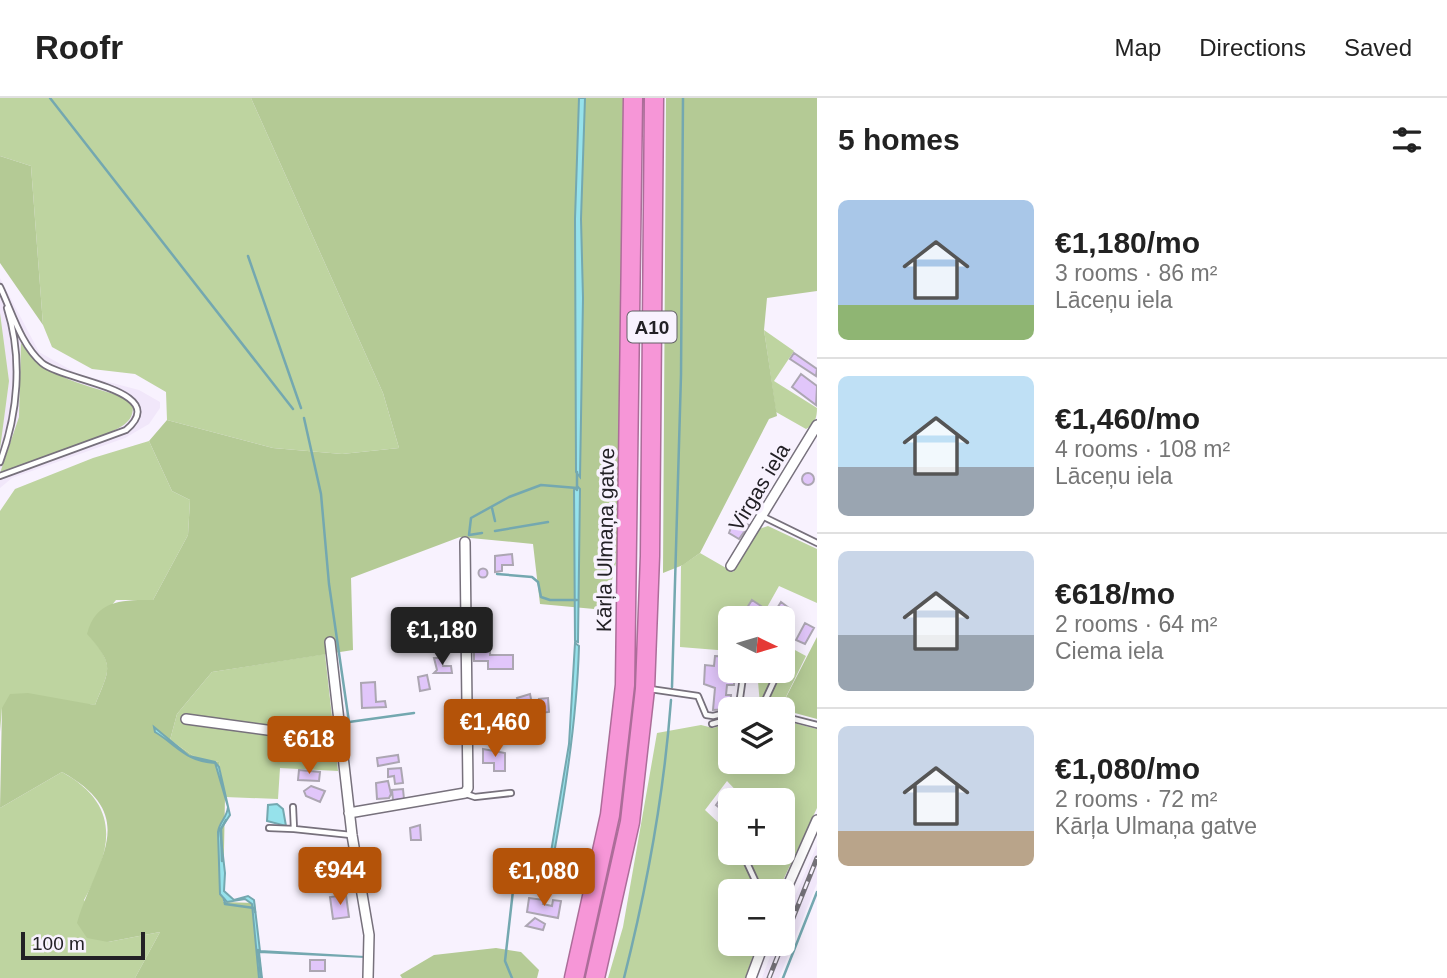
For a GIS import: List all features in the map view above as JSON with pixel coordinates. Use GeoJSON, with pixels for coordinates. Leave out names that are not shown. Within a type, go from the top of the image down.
{"type":"FeatureCollection","features":[{"type":"Feature","properties":{"kind":"highway","name":"Kārļa Ulmaņa gatve"},"geometry":{"type":"LineString","coordinates":[[574,978],[599,873],[620,742],[628,619],[633,98]]}},
{"type":"Feature","properties":{"kind":"highway","name":"Kārļa Ulmaņa gatve"},"geometry":{"type":"LineString","coordinates":[[595,978],[631,822],[645,689],[650,579],[654,98]]}},
{"type":"Feature","properties":{"kind":"street","name":"Virgas iela"},"geometry":{"type":"LineString","coordinates":[[731,566],[817,425]]}},
{"type":"Feature","properties":{"kind":"street"},"geometry":{"type":"LineString","coordinates":[[349,813],[465,793],[468,779],[465,542]]}},
{"type":"Feature","properties":{"kind":"street"},"geometry":{"type":"LineString","coordinates":[[330,642],[349,813],[369,935],[368,978]]}},
{"type":"Feature","properties":{"kind":"street"},"geometry":{"type":"LineString","coordinates":[[186,719],[341,740]]}},
{"type":"Feature","properties":{"kind":"street"},"geometry":{"type":"LineString","coordinates":[[791,879],[817,820]]}},
{"type":"Feature","properties":{"kind":"street"},"geometry":{"type":"LineString","coordinates":[[751,978],[759,956]]}},
{"type":"Feature","properties":{"kind":"lane"},"geometry":{"type":"LineString","coordinates":[[0,288],[12,324],[16,352],[12,426],[0,462]]}},
{"type":"Feature","properties":{"kind":"lane"},"geometry":{"type":"LineString","coordinates":[[0,288],[23,339],[41,363],[60,374],[129,395],[138,405],[139,411],[134,423],[126,430],[0,476]]}},
{"type":"Feature","properties":{"kind":"lane"},"geometry":{"type":"LineString","coordinates":[[762,516],[817,542]]}},
{"type":"Feature","properties":{"kind":"lane"},"geometry":{"type":"LineString","coordinates":[[645,689],[698,696],[706,715],[718,714]]}},
{"type":"Feature","properties":{"kind":"lane"},"geometry":{"type":"LineString","coordinates":[[795,719],[817,725]]}},
{"type":"Feature","properties":{"kind":"lane"},"geometry":{"type":"LineString","coordinates":[[712,724],[718,722]]}},
{"type":"Feature","properties":{"kind":"lane"},"geometry":{"type":"LineString","coordinates":[[465,793],[475,797],[512,793]]}},
{"type":"Feature","properties":{"kind":"lane"},"geometry":{"type":"LineString","coordinates":[[293,807],[294,829]]}},
{"type":"Feature","properties":{"kind":"lane"},"geometry":{"type":"LineString","coordinates":[[269,828],[352,835]]}},
{"type":"Feature","properties":{"kind":"lane"},"geometry":{"type":"LineString","coordinates":[[514,863],[599,873]]}},
{"type":"Feature","properties":{"kind":"shaded area"},"geometry":{"type":"Polygon","coordinates":[[[0,278],[39,352],[78,374],[139,390],[160,402],[160,408],[149,424],[125,438],[12,478],[0,488],[0,278]]]}},
{"type":"Feature","properties":{"kind":"shaded area"},"geometry":{"type":"Polygon","coordinates":[[[817,845],[817,883],[795,938],[795,896],[817,845]]]}},
{"type":"Feature","properties":{"kind":"shaded area"},"geometry":{"type":"Polygon","coordinates":[[[770,956],[788,956],[779,978],[762,978],[770,956]]]}},
{"type":"Feature","properties":{"kind":"green space"},"geometry":{"type":"Polygon","coordinates":[[[0,98],[251,98],[383,393],[399,448],[342,454],[273,448],[167,420],[166,392],[135,374],[92,369],[52,347],[43,325],[31,166],[0,156],[0,98]]]}},
{"type":"Feature","properties":{"kind":"green space"},"geometry":{"type":"Polygon","coordinates":[[[251,98],[625,98],[619,550],[605,610],[540,604],[533,544],[460,537],[351,578],[353,650],[212,672],[177,714],[170,740],[198,759],[219,762],[225,797],[223,902],[255,903],[262,978],[135,978],[160,932],[108,942],[87,938],[77,923],[107,841],[107,823],[101,806],[87,789],[62,772],[0,808],[2,708],[10,694],[28,693],[95,705],[107,668],[102,653],[87,634],[91,622],[104,608],[112,604],[131,600],[153,600],[188,535],[190,500],[172,491],[149,441],[167,420],[273,448],[342,454],[399,448],[383,393],[251,98]]]}},
{"type":"Feature","properties":{"kind":"green space"},"geometry":{"type":"Polygon","coordinates":[[[666,98],[817,98],[817,291],[767,298],[764,330],[777,416],[769,419],[700,553],[683,565],[663,573],[666,98]]]}},
{"type":"Feature","properties":{"kind":"green space"},"geometry":{"type":"Polygon","coordinates":[[[0,156],[31,166],[43,325],[0,263],[0,156]]]}},
{"type":"Feature","properties":{"kind":"green space"},"geometry":{"type":"Polygon","coordinates":[[[0,313],[9,381],[0,449],[0,313]]]}},
{"type":"Feature","properties":{"kind":"green space"},"geometry":{"type":"Polygon","coordinates":[[[764,330],[794,351],[774,381],[817,408],[815,420],[806,429],[776,412],[764,330]]]}},
{"type":"Feature","properties":{"kind":"green space"},"geometry":{"type":"Polygon","coordinates":[[[21,343],[30,355],[54,373],[127,398],[133,403],[130,418],[117,429],[103,435],[0,473],[19,417],[21,343]]]}},
{"type":"Feature","properties":{"kind":"green space"},"geometry":{"type":"Polygon","coordinates":[[[149,441],[172,491],[190,500],[188,535],[153,600],[116,600],[88,634],[103,653],[107,668],[95,705],[65,702],[2,708],[0,732],[0,511],[15,489],[93,458],[149,441]]]}},
{"type":"Feature","properties":{"kind":"green space"},"geometry":{"type":"Polygon","coordinates":[[[768,526],[817,549],[817,603],[779,586],[768,606],[718,606],[718,650],[680,647],[681,566],[700,553],[733,572],[759,529],[768,526]]]}},
{"type":"Feature","properties":{"kind":"green space"},"geometry":{"type":"Polygon","coordinates":[[[817,637],[817,719],[795,713],[795,697],[786,697],[817,637]]]}},
{"type":"Feature","properties":{"kind":"green space"},"geometry":{"type":"Polygon","coordinates":[[[795,650],[806,656],[795,678],[795,650]]]}},
{"type":"Feature","properties":{"kind":"green space"},"geometry":{"type":"Polygon","coordinates":[[[325,654],[338,771],[280,768],[278,799],[225,797],[219,762],[198,759],[170,740],[177,714],[212,672],[325,654]]]}},
{"type":"Feature","properties":{"kind":"green space"},"geometry":{"type":"Polygon","coordinates":[[[758,683],[793,683],[786,697],[759,697],[758,683]]]}},
{"type":"Feature","properties":{"kind":"green space"},"geometry":{"type":"Polygon","coordinates":[[[795,723],[817,729],[817,808],[795,855],[795,788],[734,788],[727,781],[722,788],[718,788],[718,793],[705,810],[718,822],[718,865],[790,865],[784,879],[718,879],[718,956],[753,956],[745,978],[608,978],[623,927],[657,733],[701,725],[718,727],[718,774],[795,774],[795,723]]]}},
{"type":"Feature","properties":{"kind":"green space"},"geometry":{"type":"Polygon","coordinates":[[[62,772],[81,785],[103,813],[105,845],[101,863],[84,900],[108,942],[160,932],[135,978],[0,978],[0,808],[62,772]]]}},
{"type":"Feature","properties":{"kind":"green space"},"geometry":{"type":"Polygon","coordinates":[[[496,948],[521,952],[539,970],[537,978],[402,978],[400,975],[434,955],[496,948]]]}},
{"type":"Feature","properties":{"kind":"water"},"geometry":{"type":"Polygon","coordinates":[[[579,98],[585,98],[581,219],[583,298],[580,477],[576,472],[575,219],[579,98]]]}},
{"type":"Feature","properties":{"kind":"water"},"geometry":{"type":"Polygon","coordinates":[[[578,487],[578,642],[575,641],[574,490],[578,487]]]}},
{"type":"Feature","properties":{"kind":"water"},"geometry":{"type":"Polygon","coordinates":[[[575,643],[579,646],[573,727],[553,859],[550,858],[569,744],[575,643]]]}},
{"type":"Feature","properties":{"kind":"water"},"geometry":{"type":"Polygon","coordinates":[[[154,727],[189,756],[155,732],[154,727]]]}},
{"type":"Feature","properties":{"kind":"water"},"geometry":{"type":"Polygon","coordinates":[[[189,756],[215,762],[219,767],[230,815],[220,830],[225,873],[224,891],[234,900],[248,896],[254,900],[260,951],[365,957],[259,952],[262,978],[259,978],[252,904],[245,899],[227,902],[220,894],[218,832],[228,807],[215,763],[189,756]]]}},
{"type":"Feature","properties":{"kind":"water"},"geometry":{"type":"Polygon","coordinates":[[[277,804],[283,809],[286,826],[267,821],[268,805],[277,804]]]}},
{"type":"Feature","properties":{"kind":"building"},"geometry":{"type":"Polygon","coordinates":[[[794,353],[817,369],[816,376],[790,359],[794,353]]]}},
{"type":"Feature","properties":{"kind":"building"},"geometry":{"type":"Polygon","coordinates":[[[801,374],[817,386],[816,405],[792,387],[801,374]]]}},
{"type":"Feature","properties":{"kind":"building"},"geometry":{"type":"Polygon","coordinates":[[[781,446],[785,447],[785,455],[781,456],[777,455],[776,451],[777,447],[781,446]]]}},
{"type":"Feature","properties":{"kind":"building"},"geometry":{"type":"Polygon","coordinates":[[[808,473],[814,479],[808,485],[802,479],[808,473]]]}},
{"type":"Feature","properties":{"kind":"building"},"geometry":{"type":"Polygon","coordinates":[[[734,519],[742,525],[744,522],[749,525],[739,539],[729,533],[734,519]]]}},
{"type":"Feature","properties":{"kind":"building"},"geometry":{"type":"Polygon","coordinates":[[[512,554],[513,565],[502,565],[502,571],[495,572],[495,556],[512,554]]]}},
{"type":"Feature","properties":{"kind":"building"},"geometry":{"type":"Polygon","coordinates":[[[483,569],[487,573],[483,577],[479,573],[483,569]]]}},
{"type":"Feature","properties":{"kind":"building"},"geometry":{"type":"Polygon","coordinates":[[[752,600],[761,606],[748,606],[752,600]]]}},
{"type":"Feature","properties":{"kind":"building"},"geometry":{"type":"Polygon","coordinates":[[[805,623],[814,628],[805,644],[796,640],[805,623]]]}},
{"type":"Feature","properties":{"kind":"building"},"geometry":{"type":"Polygon","coordinates":[[[474,645],[490,645],[490,655],[513,655],[513,669],[488,669],[488,661],[474,661],[474,645]]]}},
{"type":"Feature","properties":{"kind":"building"},"geometry":{"type":"Polygon","coordinates":[[[715,656],[718,656],[718,683],[734,683],[727,685],[726,695],[731,697],[718,697],[718,710],[713,710],[715,688],[704,684],[705,665],[714,666],[715,656]]]}},
{"type":"Feature","properties":{"kind":"building"},"geometry":{"type":"Polygon","coordinates":[[[434,658],[442,658],[443,666],[451,666],[452,673],[434,673],[437,670],[434,658]]]}},
{"type":"Feature","properties":{"kind":"building"},"geometry":{"type":"Polygon","coordinates":[[[427,675],[430,689],[420,691],[418,677],[427,675]]]}},
{"type":"Feature","properties":{"kind":"building"},"geometry":{"type":"Polygon","coordinates":[[[375,682],[376,702],[385,701],[386,707],[362,708],[361,683],[375,682]]]}},
{"type":"Feature","properties":{"kind":"building"},"geometry":{"type":"Polygon","coordinates":[[[530,694],[533,709],[521,713],[517,698],[530,694]]]}},
{"type":"Feature","properties":{"kind":"building"},"geometry":{"type":"Polygon","coordinates":[[[548,698],[549,712],[541,713],[539,699],[548,698]]]}},
{"type":"Feature","properties":{"kind":"building"},"geometry":{"type":"Polygon","coordinates":[[[483,749],[505,753],[505,771],[494,771],[494,763],[483,763],[483,749]]]}},
{"type":"Feature","properties":{"kind":"building"},"geometry":{"type":"Polygon","coordinates":[[[398,755],[399,762],[378,766],[377,758],[398,755]]]}},
{"type":"Feature","properties":{"kind":"building"},"geometry":{"type":"Polygon","coordinates":[[[401,768],[403,783],[395,784],[394,776],[388,777],[388,769],[401,768]]]}},
{"type":"Feature","properties":{"kind":"building"},"geometry":{"type":"Polygon","coordinates":[[[299,770],[320,772],[319,781],[298,780],[299,770]]]}},
{"type":"Feature","properties":{"kind":"building"},"geometry":{"type":"Polygon","coordinates":[[[388,781],[391,794],[389,798],[377,799],[376,783],[388,781]]]}},
{"type":"Feature","properties":{"kind":"building"},"geometry":{"type":"Polygon","coordinates":[[[311,786],[325,791],[320,802],[306,796],[304,791],[311,786]]]}},
{"type":"Feature","properties":{"kind":"building"},"geometry":{"type":"Polygon","coordinates":[[[403,789],[404,799],[393,800],[392,790],[403,789]]]}},
{"type":"Feature","properties":{"kind":"building"},"geometry":{"type":"Polygon","coordinates":[[[420,825],[421,840],[411,840],[410,828],[420,825]]]}},
{"type":"Feature","properties":{"kind":"building"},"geometry":{"type":"Polygon","coordinates":[[[524,850],[532,851],[531,860],[523,859],[524,850]]]}},
{"type":"Feature","properties":{"kind":"building"},"geometry":{"type":"Polygon","coordinates":[[[346,895],[349,917],[333,919],[330,897],[346,895]]]}},
{"type":"Feature","properties":{"kind":"building"},"geometry":{"type":"Polygon","coordinates":[[[529,898],[544,900],[543,904],[552,906],[553,900],[561,901],[558,918],[527,912],[529,898]]]}},
{"type":"Feature","properties":{"kind":"building"},"geometry":{"type":"Polygon","coordinates":[[[535,918],[545,924],[543,930],[526,926],[535,918]]]}},
{"type":"Feature","properties":{"kind":"building"},"geometry":{"type":"Polygon","coordinates":[[[310,960],[325,960],[325,971],[310,971],[310,960]]]}},
{"type":"Feature","properties":{"kind":"waterway"},"geometry":{"type":"LineString","coordinates":[[50,98],[293,409]]}},
{"type":"Feature","properties":{"kind":"waterway"},"geometry":{"type":"LineString","coordinates":[[672,687],[681,375],[683,98]]}},
{"type":"Feature","properties":{"kind":"waterway"},"geometry":{"type":"LineString","coordinates":[[248,256],[301,408]]}},
{"type":"Feature","properties":{"kind":"waterway"},"geometry":{"type":"LineString","coordinates":[[304,418],[321,494],[329,584],[349,722],[414,713]]}},
{"type":"Feature","properties":{"kind":"waterway"},"geometry":{"type":"LineString","coordinates":[[577,472],[577,490]]}},
{"type":"Feature","properties":{"kind":"waterway"},"geometry":{"type":"LineString","coordinates":[[482,533],[469,535],[471,518],[509,497],[541,485],[577,488]]}},
{"type":"Feature","properties":{"kind":"waterway"},"geometry":{"type":"LineString","coordinates":[[492,508],[495,521]]}},
{"type":"Feature","properties":{"kind":"waterway"},"geometry":{"type":"LineString","coordinates":[[495,531],[548,522]]}},
{"type":"Feature","properties":{"kind":"waterway"},"geometry":{"type":"LineString","coordinates":[[497,574],[532,577],[538,582],[541,597],[550,600],[577,600]]}},
{"type":"Feature","properties":{"kind":"waterway"},"geometry":{"type":"LineString","coordinates":[[624,978],[654,840],[671,700]]}},
{"type":"Feature","properties":{"kind":"waterway"},"geometry":{"type":"LineString","coordinates":[[222,861],[221,829],[226,820]]}},
{"type":"Feature","properties":{"kind":"waterway"},"geometry":{"type":"LineString","coordinates":[[512,978],[505,961],[515,873]]}},
{"type":"Feature","properties":{"kind":"waterway"},"geometry":{"type":"LineString","coordinates":[[783,978],[817,892]]}},
{"type":"Feature","properties":{"kind":"waterway"},"geometry":{"type":"LineString","coordinates":[[224,899],[225,904],[254,908],[255,912]]}},
{"type":"Feature","properties":{"kind":"waterway"},"geometry":{"type":"LineString","coordinates":[[258,950],[261,978]]}},
{"type":"Feature","properties":{"kind":"railway"},"geometry":{"type":"LineString","coordinates":[[769,978],[817,858]]}}]}
